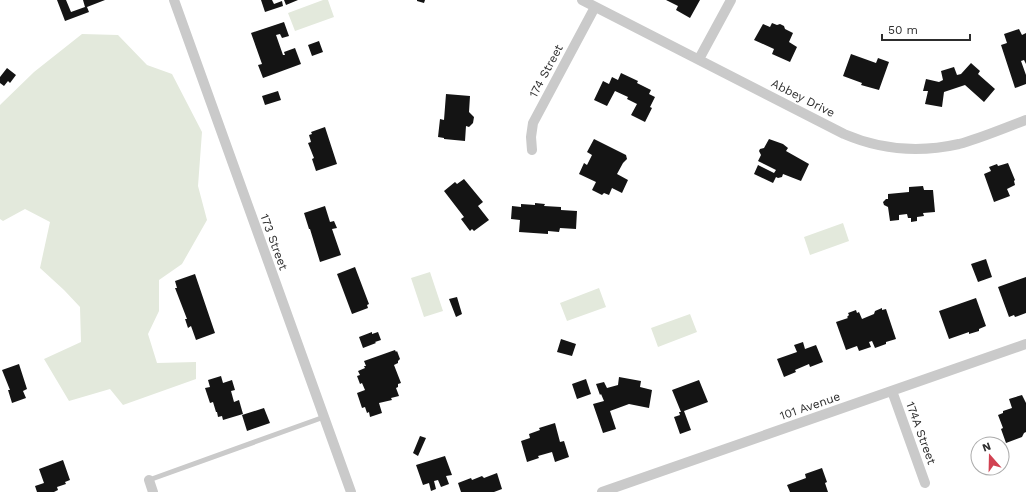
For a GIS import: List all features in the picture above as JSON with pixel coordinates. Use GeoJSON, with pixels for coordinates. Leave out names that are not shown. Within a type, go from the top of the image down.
{"type":"FeatureCollection","features":[{"type":"Feature","properties":{"kind":"street","name":"173 Street"},"geometry":{"type":"LineString","coordinates":[[174,0],[351,492]]}},
{"type":"Feature","properties":{"kind":"street","name":"Abbey Drive"},"geometry":{"type":"LineString","coordinates":[[582,0],[862,142],[881,147],[924,149],[942,147],[960,143],[1026,120]]}},
{"type":"Feature","properties":{"kind":"street"},"geometry":{"type":"LineString","coordinates":[[699,60],[731,0]]}},
{"type":"Feature","properties":{"kind":"street","name":"174 Street"},"geometry":{"type":"LineString","coordinates":[[532,150],[531,137],[533,123],[595,7]]}},
{"type":"Feature","properties":{"kind":"street","name":"101 Avenue"},"geometry":{"type":"LineString","coordinates":[[602,492],[1026,344]]}},
{"type":"Feature","properties":{"kind":"street","name":"174A Street"},"geometry":{"type":"LineString","coordinates":[[892,391],[925,483]]}},
{"type":"Feature","properties":{"kind":"street"},"geometry":{"type":"LineString","coordinates":[[149,480],[153,492]]}},
{"type":"Feature","properties":{"kind":"lane"},"geometry":{"type":"LineString","coordinates":[[149,480],[324,417]]}},
{"type":"Feature","properties":{"kind":"shaded area"},"geometry":{"type":"Polygon","coordinates":[[[323,0],[328,0],[334,17],[295,31],[288,13],[323,0]]]}},
{"type":"Feature","properties":{"kind":"shaded area"},"geometry":{"type":"Polygon","coordinates":[[[82,34],[118,35],[147,65],[172,74],[202,132],[198,186],[207,220],[182,264],[159,280],[159,311],[148,334],[157,363],[196,362],[196,379],[123,405],[110,389],[69,401],[44,359],[81,342],[80,307],[40,268],[50,222],[25,209],[3,221],[0,219],[0,105],[34,72],[82,34]]]}},
{"type":"Feature","properties":{"kind":"shaded area"},"geometry":{"type":"Polygon","coordinates":[[[843,223],[849,241],[810,255],[804,237],[843,223]]]}},
{"type":"Feature","properties":{"kind":"shaded area"},"geometry":{"type":"Polygon","coordinates":[[[430,272],[443,311],[424,317],[411,278],[430,272]]]}},
{"type":"Feature","properties":{"kind":"shaded area"},"geometry":{"type":"Polygon","coordinates":[[[599,288],[606,307],[567,321],[560,303],[599,288]]]}},
{"type":"Feature","properties":{"kind":"shaded area"},"geometry":{"type":"Polygon","coordinates":[[[690,314],[697,332],[658,347],[651,328],[690,314]]]}},
{"type":"Feature","properties":{"kind":"building"},"geometry":{"type":"Polygon","coordinates":[[[57,0],[66,0],[71,12],[85,7],[83,0],[105,0],[87,7],[89,12],[65,21],[57,0]]]}},
{"type":"Feature","properties":{"kind":"building"},"geometry":{"type":"Polygon","coordinates":[[[261,0],[272,0],[274,4],[282,1],[283,6],[265,12],[261,0]]]}},
{"type":"Feature","properties":{"kind":"building"},"geometry":{"type":"Polygon","coordinates":[[[284,0],[298,0],[286,5],[284,0]]]}},
{"type":"Feature","properties":{"kind":"building"},"geometry":{"type":"Polygon","coordinates":[[[417,0],[425,0],[424,3],[417,0]]]}},
{"type":"Feature","properties":{"kind":"building"},"geometry":{"type":"Polygon","coordinates":[[[666,0],[700,0],[690,18],[676,10],[678,6],[666,0]]]}},
{"type":"Feature","properties":{"kind":"building"},"geometry":{"type":"Polygon","coordinates":[[[284,22],[289,36],[282,38],[280,34],[276,35],[283,55],[285,55],[284,52],[295,48],[301,64],[263,78],[258,65],[262,64],[251,33],[284,22]]]}},
{"type":"Feature","properties":{"kind":"building"},"geometry":{"type":"Polygon","coordinates":[[[772,23],[777,25],[780,24],[784,26],[785,29],[793,33],[789,42],[797,47],[790,62],[772,54],[774,49],[754,40],[763,24],[770,27],[772,23]]]}},
{"type":"Feature","properties":{"kind":"building"},"geometry":{"type":"Polygon","coordinates":[[[1019,29],[1022,35],[1026,33],[1026,64],[1024,60],[1021,61],[1026,75],[1026,84],[1015,88],[1001,45],[1007,43],[1004,34],[1019,29]]]}},
{"type":"Feature","properties":{"kind":"building"},"geometry":{"type":"Polygon","coordinates":[[[319,41],[323,52],[312,56],[308,45],[319,41]]]}},
{"type":"Feature","properties":{"kind":"building"},"geometry":{"type":"Polygon","coordinates":[[[851,54],[876,63],[878,58],[889,62],[879,90],[861,85],[862,83],[843,76],[851,54]]]}},
{"type":"Feature","properties":{"kind":"building"},"geometry":{"type":"Polygon","coordinates":[[[971,63],[980,71],[978,74],[995,89],[984,102],[965,85],[944,92],[942,107],[925,104],[928,91],[923,91],[926,79],[939,82],[943,80],[941,71],[954,67],[957,75],[961,74],[971,63]]]}},
{"type":"Feature","properties":{"kind":"building"},"geometry":{"type":"Polygon","coordinates":[[[7,68],[16,75],[10,83],[8,81],[4,86],[0,83],[0,77],[7,68]]]}},
{"type":"Feature","properties":{"kind":"building"},"geometry":{"type":"Polygon","coordinates":[[[621,73],[638,81],[637,83],[651,90],[649,94],[655,97],[650,107],[652,108],[645,122],[631,115],[637,104],[627,99],[628,97],[615,91],[607,106],[594,100],[603,81],[609,84],[612,77],[618,80],[621,73]]]}},
{"type":"Feature","properties":{"kind":"building"},"geometry":{"type":"Polygon","coordinates":[[[278,91],[281,100],[265,105],[262,96],[278,91]]]}},
{"type":"Feature","properties":{"kind":"building"},"geometry":{"type":"Polygon","coordinates":[[[446,94],[470,96],[469,112],[474,117],[473,123],[469,127],[466,126],[465,141],[438,137],[440,119],[444,120],[446,94]]]}},
{"type":"Feature","properties":{"kind":"building"},"geometry":{"type":"Polygon","coordinates":[[[325,127],[337,164],[316,171],[312,159],[314,158],[308,143],[311,142],[309,135],[312,134],[311,132],[325,127]]]}},
{"type":"Feature","properties":{"kind":"building"},"geometry":{"type":"Polygon","coordinates":[[[594,139],[626,155],[627,159],[617,174],[628,180],[622,193],[612,188],[609,195],[604,193],[602,195],[592,190],[596,182],[579,174],[584,163],[587,165],[592,155],[587,152],[594,139]]]}},
{"type":"Feature","properties":{"kind":"building"},"geometry":{"type":"Polygon","coordinates":[[[769,139],[783,144],[788,148],[786,151],[809,164],[801,181],[783,174],[782,177],[776,177],[773,183],[754,174],[758,165],[774,173],[776,170],[758,161],[761,155],[759,151],[760,149],[764,148],[769,139]]]}},
{"type":"Feature","properties":{"kind":"building"},"geometry":{"type":"Polygon","coordinates":[[[1008,163],[1015,180],[1015,185],[1007,189],[1010,196],[994,202],[984,174],[991,171],[989,167],[997,164],[998,166],[1008,163]]]}},
{"type":"Feature","properties":{"kind":"building"},"geometry":{"type":"Polygon","coordinates":[[[464,179],[483,202],[478,206],[489,220],[474,231],[472,229],[470,231],[461,219],[464,217],[444,191],[455,182],[457,184],[464,179]]]}},
{"type":"Feature","properties":{"kind":"building"},"geometry":{"type":"Polygon","coordinates":[[[923,186],[924,190],[933,190],[935,212],[923,213],[924,216],[917,217],[917,221],[911,222],[911,218],[908,218],[907,214],[899,215],[899,220],[890,221],[888,207],[884,205],[883,202],[888,199],[888,194],[909,192],[909,187],[923,186]]]}},
{"type":"Feature","properties":{"kind":"building"},"geometry":{"type":"Polygon","coordinates":[[[535,203],[545,204],[544,206],[561,207],[561,210],[577,211],[576,229],[560,228],[559,232],[548,231],[548,234],[519,232],[520,220],[511,219],[512,206],[521,207],[521,204],[535,205],[535,203]]]}},
{"type":"Feature","properties":{"kind":"building"},"geometry":{"type":"Polygon","coordinates":[[[325,206],[330,222],[334,221],[337,228],[332,229],[341,255],[320,262],[304,213],[325,206]]]}},
{"type":"Feature","properties":{"kind":"building"},"geometry":{"type":"Polygon","coordinates":[[[986,259],[992,277],[978,282],[971,264],[986,259]]]}},
{"type":"Feature","properties":{"kind":"building"},"geometry":{"type":"Polygon","coordinates":[[[355,267],[369,304],[367,305],[368,308],[352,314],[337,274],[355,267]]]}},
{"type":"Feature","properties":{"kind":"building"},"geometry":{"type":"Polygon","coordinates":[[[195,274],[215,333],[196,340],[191,326],[188,328],[185,319],[187,319],[175,288],[177,288],[175,281],[195,274]]]}},
{"type":"Feature","properties":{"kind":"building"},"geometry":{"type":"Polygon","coordinates":[[[1026,277],[1026,313],[1015,317],[1014,315],[1009,317],[998,287],[1026,277]]]}},
{"type":"Feature","properties":{"kind":"building"},"geometry":{"type":"Polygon","coordinates":[[[457,297],[462,314],[456,317],[449,299],[457,297]]]}},
{"type":"Feature","properties":{"kind":"building"},"geometry":{"type":"Polygon","coordinates":[[[976,298],[986,326],[979,329],[979,331],[969,334],[969,332],[949,339],[939,311],[976,298]]]}},
{"type":"Feature","properties":{"kind":"building"},"geometry":{"type":"Polygon","coordinates":[[[882,308],[882,310],[886,309],[896,339],[875,348],[872,341],[869,342],[871,347],[859,351],[857,346],[846,350],[836,322],[848,318],[848,313],[856,310],[857,313],[859,312],[862,319],[874,314],[875,311],[882,308]]]}},
{"type":"Feature","properties":{"kind":"building"},"geometry":{"type":"Polygon","coordinates":[[[372,332],[372,334],[378,332],[381,340],[363,348],[359,337],[372,332]]]}},
{"type":"Feature","properties":{"kind":"building"},"geometry":{"type":"Polygon","coordinates":[[[561,339],[576,344],[572,356],[557,352],[561,339]]]}},
{"type":"Feature","properties":{"kind":"building"},"geometry":{"type":"Polygon","coordinates":[[[803,342],[805,349],[816,345],[823,362],[810,367],[809,364],[784,377],[777,359],[797,352],[794,345],[803,342]]]}},
{"type":"Feature","properties":{"kind":"building"},"geometry":{"type":"Polygon","coordinates":[[[395,350],[396,352],[397,351],[400,359],[398,363],[394,365],[401,383],[398,384],[398,387],[396,388],[399,396],[391,398],[392,400],[379,403],[382,413],[370,417],[369,412],[367,413],[365,407],[362,408],[357,393],[365,390],[362,383],[360,384],[357,376],[360,375],[358,371],[365,368],[364,366],[366,366],[364,361],[395,350]]]}},
{"type":"Feature","properties":{"kind":"building"},"geometry":{"type":"Polygon","coordinates":[[[19,364],[27,389],[23,391],[26,398],[12,403],[8,390],[10,390],[2,370],[19,364]]]}},
{"type":"Feature","properties":{"kind":"building"},"geometry":{"type":"Polygon","coordinates":[[[221,376],[223,383],[232,380],[235,390],[231,391],[234,402],[239,400],[243,414],[223,420],[222,416],[218,417],[213,402],[210,403],[205,388],[210,387],[208,380],[221,376]]]}},
{"type":"Feature","properties":{"kind":"building"},"geometry":{"type":"Polygon","coordinates":[[[619,377],[641,381],[640,387],[652,390],[649,408],[629,404],[610,411],[616,429],[603,433],[593,404],[604,401],[596,384],[604,382],[607,388],[618,385],[619,377]]]}},
{"type":"Feature","properties":{"kind":"building"},"geometry":{"type":"Polygon","coordinates":[[[586,379],[591,394],[577,399],[572,384],[586,379]]]}},
{"type":"Feature","properties":{"kind":"building"},"geometry":{"type":"Polygon","coordinates":[[[699,380],[708,402],[684,411],[691,430],[680,434],[674,417],[680,415],[679,412],[681,412],[672,390],[699,380]]]}},
{"type":"Feature","properties":{"kind":"building"},"geometry":{"type":"Polygon","coordinates":[[[1022,395],[1026,403],[1026,432],[1022,437],[1010,442],[1010,436],[1004,436],[1001,429],[1003,428],[998,415],[1003,413],[1003,411],[1012,408],[1009,399],[1022,395]]]}},
{"type":"Feature","properties":{"kind":"building"},"geometry":{"type":"Polygon","coordinates":[[[264,408],[270,423],[247,431],[242,415],[264,408]]]}},
{"type":"Feature","properties":{"kind":"building"},"geometry":{"type":"Polygon","coordinates":[[[555,423],[560,442],[564,441],[569,457],[555,462],[552,452],[538,456],[539,458],[527,462],[521,441],[530,438],[529,434],[540,430],[539,428],[555,423]]]}},
{"type":"Feature","properties":{"kind":"building"},"geometry":{"type":"Polygon","coordinates":[[[420,436],[426,438],[418,456],[413,453],[420,436]]]}},
{"type":"Feature","properties":{"kind":"building"},"geometry":{"type":"Polygon","coordinates":[[[445,456],[452,475],[446,476],[449,484],[441,487],[438,480],[434,481],[436,489],[431,491],[429,483],[423,485],[416,465],[445,456]]]}},
{"type":"Feature","properties":{"kind":"building"},"geometry":{"type":"Polygon","coordinates":[[[63,460],[70,480],[65,482],[66,484],[57,487],[58,490],[54,492],[37,492],[35,486],[44,483],[39,469],[63,460]]]}},
{"type":"Feature","properties":{"kind":"building"},"geometry":{"type":"Polygon","coordinates":[[[822,468],[827,482],[825,483],[828,492],[790,492],[787,485],[806,478],[805,474],[822,468]]]}},
{"type":"Feature","properties":{"kind":"building"},"geometry":{"type":"Polygon","coordinates":[[[497,473],[502,489],[494,492],[461,492],[458,483],[471,478],[472,480],[482,476],[484,478],[497,473]]]}}]}
